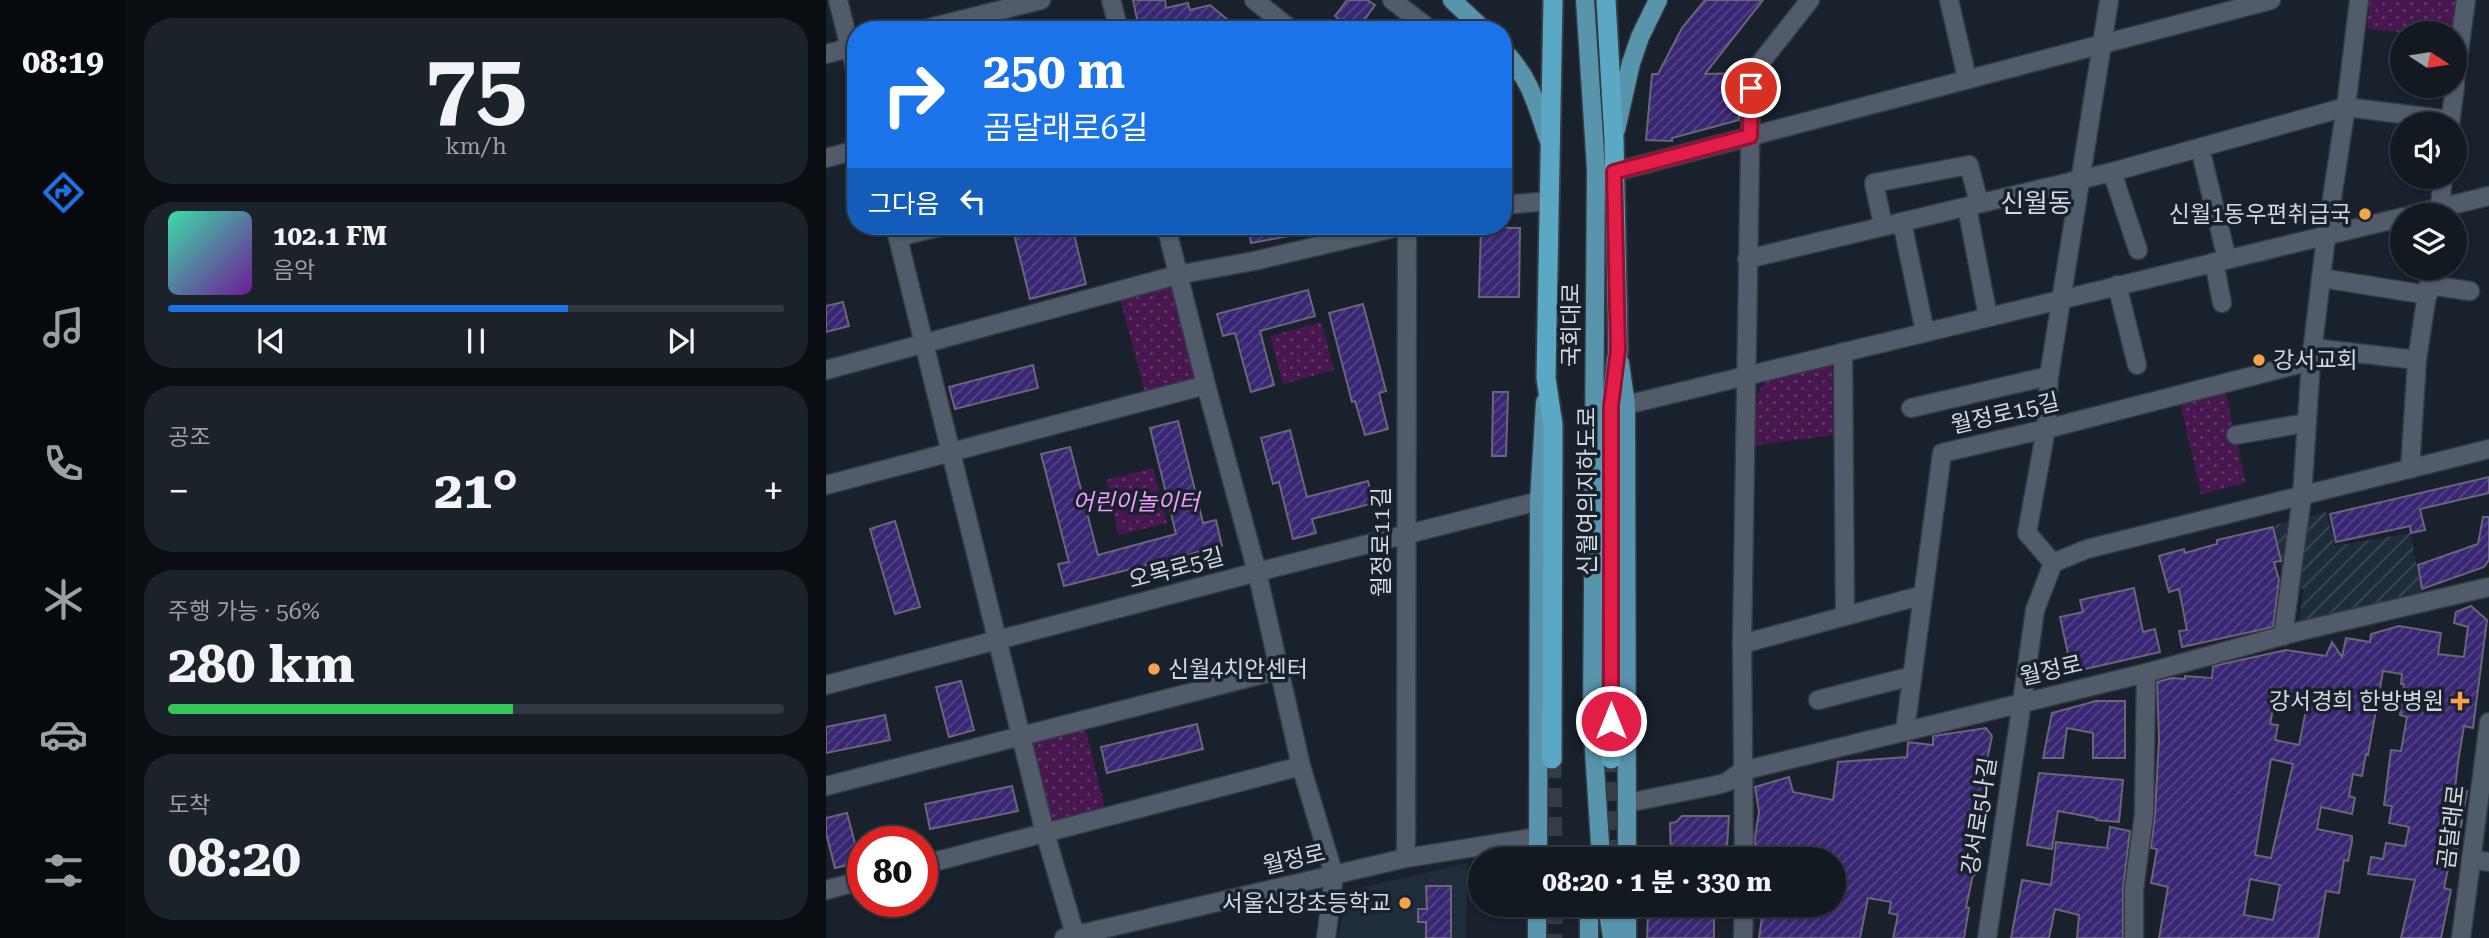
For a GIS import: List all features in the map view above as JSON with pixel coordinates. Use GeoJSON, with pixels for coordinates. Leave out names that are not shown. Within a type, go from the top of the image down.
{"type":"FeatureCollection","features":[{"type":"Feature","properties":{"kind":"highway","name":"신월여의지하도로"},"geometry":{"type":"LineString","coordinates":[[1552,760],[1553,425],[1546,378],[1553,0]]}},
{"type":"Feature","properties":{"kind":"highway","name":"신월여의지하도로"},"geometry":{"type":"LineString","coordinates":[[1606,0],[1614,140],[1618,350],[1611,406],[1611,759]]}},
{"type":"Feature","properties":{"kind":"main road"},"geometry":{"type":"LineString","coordinates":[[1452,0],[1474,21]]}},
{"type":"Feature","properties":{"kind":"main road","name":"국회대로"},"geometry":{"type":"LineString","coordinates":[[1574,0],[1586,168],[1583,702],[1589,847]]}},
{"type":"Feature","properties":{"kind":"main road","name":"국회대로"},"geometry":{"type":"LineString","coordinates":[[1585,0],[1596,169],[1592,720],[1600,847]]}},
{"type":"Feature","properties":{"kind":"main road"},"geometry":{"type":"LineString","coordinates":[[1614,140],[1631,64],[1640,37],[1658,0]]}},
{"type":"Feature","properties":{"kind":"main road"},"geometry":{"type":"LineString","coordinates":[[1512,62],[1526,77],[1534,94],[1550,144]]}},
{"type":"Feature","properties":{"kind":"main road"},"geometry":{"type":"LineString","coordinates":[[1618,350],[1626,405],[1627,847]]}},
{"type":"Feature","properties":{"kind":"main road"},"geometry":{"type":"LineString","coordinates":[[1538,847],[1539,500],[1546,378]]}},
{"type":"Feature","properties":{"kind":"main road"},"geometry":{"type":"LineString","coordinates":[[1537,917],[1537,938]]}},
{"type":"Feature","properties":{"kind":"main road"},"geometry":{"type":"LineString","coordinates":[[1589,917],[1589,938]]}},
{"type":"Feature","properties":{"kind":"main road"},"geometry":{"type":"LineString","coordinates":[[1609,917],[1612,938]]}},
{"type":"Feature","properties":{"kind":"main road"},"geometry":{"type":"LineString","coordinates":[[1627,917],[1627,938]]}},
{"type":"Feature","properties":{"kind":"street"},"geometry":{"type":"LineString","coordinates":[[838,0],[847,28]]}},
{"type":"Feature","properties":{"kind":"street"},"geometry":{"type":"LineString","coordinates":[[978,21],[1041,0]]}},
{"type":"Feature","properties":{"kind":"street"},"geometry":{"type":"LineString","coordinates":[[1111,0],[1117,21]]}},
{"type":"Feature","properties":{"kind":"street"},"geometry":{"type":"LineString","coordinates":[[1254,0],[1281,21]]}},
{"type":"Feature","properties":{"kind":"street"},"geometry":{"type":"LineString","coordinates":[[1392,0],[1419,21]]}},
{"type":"Feature","properties":{"kind":"street"},"geometry":{"type":"LineString","coordinates":[[1744,847],[1742,644],[1752,82],[1757,67],[1810,0]]}},
{"type":"Feature","properties":{"kind":"street"},"geometry":{"type":"LineString","coordinates":[[1949,0],[1967,78]]}},
{"type":"Feature","properties":{"kind":"street"},"geometry":{"type":"LineString","coordinates":[[2109,0],[2049,376],[2046,429],[2027,533],[2053,563],[2087,549],[2489,449]]}},
{"type":"Feature","properties":{"kind":"street"},"geometry":{"type":"LineString","coordinates":[[1614,172],[2102,44],[2239,4],[2271,0]]}},
{"type":"Feature","properties":{"kind":"street"},"geometry":{"type":"LineString","coordinates":[[2283,636],[2302,496],[2312,354],[2321,278],[2359,0]]}},
{"type":"Feature","properties":{"kind":"street"},"geometry":{"type":"LineString","coordinates":[[2463,21],[2466,0]]}},
{"type":"Feature","properties":{"kind":"street"},"geometry":{"type":"LineString","coordinates":[[826,54],[847,49]]}},
{"type":"Feature","properties":{"kind":"street"},"geometry":{"type":"LineString","coordinates":[[1747,259],[2112,172],[2346,107],[2390,113]]}},
{"type":"Feature","properties":{"kind":"street"},"geometry":{"type":"LineString","coordinates":[[2200,148],[2220,260],[2222,303]]}},
{"type":"Feature","properties":{"kind":"street"},"geometry":{"type":"LineString","coordinates":[[826,158],[847,152]]}},
{"type":"Feature","properties":{"kind":"street"},"geometry":{"type":"LineString","coordinates":[[1883,225],[1874,183],[1969,165],[1988,317]]}},
{"type":"Feature","properties":{"kind":"street"},"geometry":{"type":"LineString","coordinates":[[2112,172],[2138,250]]}},
{"type":"Feature","properties":{"kind":"street"},"geometry":{"type":"LineString","coordinates":[[2467,203],[2489,196]]}},
{"type":"Feature","properties":{"kind":"street"},"geometry":{"type":"LineString","coordinates":[[1512,204],[1549,201]]}},
{"type":"Feature","properties":{"kind":"street"},"geometry":{"type":"LineString","coordinates":[[1626,405],[2390,220]]}},
{"type":"Feature","properties":{"kind":"street"},"geometry":{"type":"LineString","coordinates":[[1902,222],[1925,332]]}},
{"type":"Feature","properties":{"kind":"street"},"geometry":{"type":"LineString","coordinates":[[897,235],[1072,937]]}},
{"type":"Feature","properties":{"kind":"street"},"geometry":{"type":"LineString","coordinates":[[1168,235],[1257,572],[1301,766],[1334,875],[1326,938]]}},
{"type":"Feature","properties":{"kind":"street"},"geometry":{"type":"LineString","coordinates":[[826,370],[1177,275],[1254,261],[1366,235]]}},
{"type":"Feature","properties":{"kind":"street","name":"월정로11길"},"geometry":{"type":"LineString","coordinates":[[1405,235],[1406,858]]}},
{"type":"Feature","properties":{"kind":"street"},"geometry":{"type":"LineString","coordinates":[[2321,278],[2429,283],[2470,291]]}},
{"type":"Feature","properties":{"kind":"street"},"geometry":{"type":"LineString","coordinates":[[2410,469],[2417,360],[2429,283]]}},
{"type":"Feature","properties":{"kind":"street"},"geometry":{"type":"LineString","coordinates":[[2117,285],[2137,365]]}},
{"type":"Feature","properties":{"kind":"street"},"geometry":{"type":"LineString","coordinates":[[1843,352],[1844,616]]}},
{"type":"Feature","properties":{"kind":"street"},"geometry":{"type":"LineString","coordinates":[[2312,354],[2417,360]]}},
{"type":"Feature","properties":{"kind":"street","name":"월정로15길"},"geometry":{"type":"LineString","coordinates":[[1905,731],[1942,453],[2046,429],[2312,354]]}},
{"type":"Feature","properties":{"kind":"street"},"geometry":{"type":"LineString","coordinates":[[1911,408],[2049,376]]}},
{"type":"Feature","properties":{"kind":"street"},"geometry":{"type":"LineString","coordinates":[[826,485],[1206,384]]}},
{"type":"Feature","properties":{"kind":"street"},"geometry":{"type":"LineString","coordinates":[[2236,435],[2306,423]]}},
{"type":"Feature","properties":{"kind":"street","name":"오목로5길"},"geometry":{"type":"LineString","coordinates":[[826,685],[1539,500]]}},
{"type":"Feature","properties":{"kind":"street","name":"강서로5나길"},"geometry":{"type":"LineString","coordinates":[[1987,938],[2035,610],[2053,563]]}},
{"type":"Feature","properties":{"kind":"street","name":"월정로"},"geometry":{"type":"LineString","coordinates":[[1627,803],[1717,785],[1727,782],[1742,771],[2489,587]]}},
{"type":"Feature","properties":{"kind":"street"},"geometry":{"type":"LineString","coordinates":[[1742,644],[1923,595]]}},
{"type":"Feature","properties":{"kind":"street"},"geometry":{"type":"LineString","coordinates":[[826,786],[1279,670]]}},
{"type":"Feature","properties":{"kind":"street"},"geometry":{"type":"LineString","coordinates":[[2134,938],[2134,889],[2144,814],[2146,673]]}},
{"type":"Feature","properties":{"kind":"street"},"geometry":{"type":"LineString","coordinates":[[1818,700],[1912,676]]}},
{"type":"Feature","properties":{"kind":"street","name":"곰달래로"},"geometry":{"type":"LineString","coordinates":[[2461,938],[2480,860],[2489,722]]}},
{"type":"Feature","properties":{"kind":"street"},"geometry":{"type":"LineString","coordinates":[[938,861],[1301,766]]}},
{"type":"Feature","properties":{"kind":"street","name":"월정로"},"geometry":{"type":"LineString","coordinates":[[1072,937],[1406,858],[1538,837]]}},
{"type":"Feature","properties":{"kind":"street"},"geometry":{"type":"LineString","coordinates":[[826,890],[847,884]]}},
{"type":"Feature","properties":{"kind":"street"},"geometry":{"type":"LineString","coordinates":[[1743,938],[1744,917]]}},
{"type":"Feature","properties":{"kind":"shaded area"},"geometry":{"type":"Polygon","coordinates":[[[2326,512],[2335,546],[2411,533],[2421,592],[2299,621],[2304,589],[2283,585],[2275,525],[2326,512]]]}},
{"type":"Feature","properties":{"kind":"shaded area","name":"서울신강초등학교"},"geometry":{"type":"Polygon","coordinates":[[[1467,863],[1466,938],[1338,938],[1346,891],[1467,863]]]}},
{"type":"Feature","properties":{"kind":"green space"},"geometry":{"type":"Polygon","coordinates":[[[2370,0],[2462,0],[2458,21],[2390,21],[2390,31],[2367,29],[2370,0]]]}},
{"type":"Feature","properties":{"kind":"green space"},"geometry":{"type":"Polygon","coordinates":[[[1177,275],[1206,385],[1147,400],[1118,290],[1177,275]]]}},
{"type":"Feature","properties":{"kind":"green space"},"geometry":{"type":"Polygon","coordinates":[[[1321,322],[1334,370],[1283,384],[1270,336],[1321,322]]]}},
{"type":"Feature","properties":{"kind":"green space"},"geometry":{"type":"Polygon","coordinates":[[[1832,366],[1833,435],[1756,445],[1756,397],[1766,380],[1832,366]]]}},
{"type":"Feature","properties":{"kind":"green space"},"geometry":{"type":"Polygon","coordinates":[[[2223,383],[2246,483],[2201,494],[2178,394],[2223,383]]]}},
{"type":"Feature","properties":{"kind":"green space","name":"어린이놀이터"},"geometry":{"type":"Polygon","coordinates":[[[1153,468],[1167,523],[1119,535],[1106,480],[1153,468]]]}},
{"type":"Feature","properties":{"kind":"green space"},"geometry":{"type":"Polygon","coordinates":[[[1084,723],[1107,816],[1047,831],[1024,738],[1084,723]]]}},
{"type":"Feature","properties":{"kind":"building"},"geometry":{"type":"Polygon","coordinates":[[[1133,0],[1165,0],[1166,8],[1188,3],[1190,10],[1210,5],[1229,21],[1137,21],[1133,0]]]}},
{"type":"Feature","properties":{"kind":"building"},"geometry":{"type":"Polygon","coordinates":[[[1347,0],[1367,0],[1375,5],[1363,21],[1341,21],[1335,16],[1347,0]]]}},
{"type":"Feature","properties":{"kind":"building"},"geometry":{"type":"Polygon","coordinates":[[[1705,0],[1763,0],[1705,74],[1743,73],[1739,120],[1672,138],[1672,141],[1646,140],[1652,74],[1658,74],[1682,28],[1705,0]]]}},
{"type":"Feature","properties":{"kind":"building"},"geometry":{"type":"Polygon","coordinates":[[[1512,228],[1520,228],[1519,297],[1479,297],[1481,235],[1512,235],[1512,228]]]}},
{"type":"Feature","properties":{"kind":"building"},"geometry":{"type":"Polygon","coordinates":[[[1014,235],[1074,235],[1086,284],[1030,299],[1014,235]]]}},
{"type":"Feature","properties":{"kind":"building"},"geometry":{"type":"Polygon","coordinates":[[[1250,235],[1295,235],[1251,243],[1250,235]]]}},
{"type":"Feature","properties":{"kind":"building"},"geometry":{"type":"Polygon","coordinates":[[[1308,290],[1315,316],[1260,331],[1274,385],[1251,392],[1235,333],[1223,336],[1217,314],[1308,290]]]}},
{"type":"Feature","properties":{"kind":"building"},"geometry":{"type":"Polygon","coordinates":[[[843,302],[849,326],[826,332],[826,306],[843,302]]]}},
{"type":"Feature","properties":{"kind":"building"},"geometry":{"type":"Polygon","coordinates":[[[1363,304],[1386,391],[1379,393],[1388,429],[1365,435],[1355,401],[1352,402],[1329,313],[1363,304]]]}},
{"type":"Feature","properties":{"kind":"building"},"geometry":{"type":"Polygon","coordinates":[[[1033,365],[1038,388],[955,409],[949,387],[1033,365]]]}},
{"type":"Feature","properties":{"kind":"building"},"geometry":{"type":"Polygon","coordinates":[[[1493,392],[1508,392],[1506,456],[1492,456],[1493,392]]]}},
{"type":"Feature","properties":{"kind":"building"},"geometry":{"type":"Polygon","coordinates":[[[1178,421],[1203,523],[1216,520],[1222,546],[1064,586],[1058,564],[1069,562],[1041,454],[1070,447],[1098,555],[1176,534],[1150,428],[1178,421]]]}},
{"type":"Feature","properties":{"kind":"building"},"geometry":{"type":"Polygon","coordinates":[[[1290,430],[1307,497],[1368,481],[1374,503],[1312,519],[1316,533],[1293,539],[1279,482],[1273,484],[1261,438],[1290,430]]]}},
{"type":"Feature","properties":{"kind":"building"},"geometry":{"type":"Polygon","coordinates":[[[2489,477],[2489,493],[2420,509],[2425,530],[2411,533],[2410,526],[2336,542],[2330,514],[2489,477]]]}},
{"type":"Feature","properties":{"kind":"building"},"geometry":{"type":"Polygon","coordinates":[[[2483,517],[2489,517],[2489,560],[2484,567],[2422,589],[2418,565],[2478,544],[2483,517]]]}},
{"type":"Feature","properties":{"kind":"building"},"geometry":{"type":"Polygon","coordinates":[[[895,521],[920,607],[895,614],[870,529],[895,521]]]}},
{"type":"Feature","properties":{"kind":"building"},"geometry":{"type":"Polygon","coordinates":[[[2273,527],[2281,561],[2274,562],[2279,580],[2273,627],[2182,647],[2179,631],[2187,630],[2179,589],[2169,592],[2159,556],[2184,549],[2185,553],[2217,544],[2217,540],[2273,527]]]}},
{"type":"Feature","properties":{"kind":"building"},"geometry":{"type":"Polygon","coordinates":[[[2134,588],[2143,632],[2155,629],[2160,652],[2072,672],[2060,617],[2083,612],[2080,600],[2134,588]]]}},
{"type":"Feature","properties":{"kind":"building"},"geometry":{"type":"Polygon","coordinates":[[[2471,606],[2487,620],[2473,728],[2464,726],[2458,762],[2455,789],[2467,791],[2456,855],[2451,854],[2444,888],[2451,890],[2441,938],[2401,938],[2415,880],[2368,874],[2371,857],[2383,859],[2386,843],[2405,846],[2409,827],[2389,823],[2392,806],[2384,805],[2391,750],[2401,751],[2407,717],[2400,715],[2404,684],[2401,684],[2402,674],[2383,671],[2362,776],[2353,774],[2349,796],[2355,798],[2352,814],[2321,807],[2317,829],[2352,836],[2352,841],[2348,861],[2344,860],[2339,893],[2326,891],[2318,938],[2159,938],[2168,887],[2151,883],[2157,849],[2151,848],[2159,739],[2157,682],[2172,678],[2185,679],[2185,676],[2212,678],[2213,666],[2286,650],[2326,656],[2332,642],[2342,657],[2346,638],[2370,642],[2371,634],[2399,626],[2441,633],[2438,654],[2464,657],[2468,627],[2454,623],[2456,612],[2471,606]],[[2275,699],[2270,724],[2278,725],[2275,740],[2299,745],[2307,705],[2275,699]],[[2271,759],[2255,855],[2271,858],[2293,764],[2271,759]],[[2250,879],[2244,915],[2273,920],[2280,885],[2250,879]]]}},
{"type":"Feature","properties":{"kind":"building"},"geometry":{"type":"Polygon","coordinates":[[[961,681],[974,730],[949,737],[936,687],[961,681]]]}},
{"type":"Feature","properties":{"kind":"building"},"geometry":{"type":"Polygon","coordinates":[[[2096,701],[2125,701],[2125,758],[2093,758],[2093,733],[2067,728],[2063,758],[2043,758],[2052,713],[2096,701]]]}},
{"type":"Feature","properties":{"kind":"building"},"geometry":{"type":"Polygon","coordinates":[[[885,715],[890,740],[826,753],[826,727],[885,715]]]}},
{"type":"Feature","properties":{"kind":"building"},"geometry":{"type":"Polygon","coordinates":[[[1197,724],[1203,749],[1107,773],[1101,747],[1197,724]]]}},
{"type":"Feature","properties":{"kind":"building"},"geometry":{"type":"Polygon","coordinates":[[[1986,728],[1992,736],[1983,780],[1987,781],[1983,806],[1987,806],[1975,875],[1966,907],[1969,908],[1964,938],[1893,938],[1898,915],[1889,913],[1891,902],[1868,898],[1860,938],[1759,938],[1762,917],[1846,917],[1846,847],[1755,847],[1759,812],[1755,787],[1789,777],[1793,792],[1833,800],[1838,762],[1907,757],[1908,742],[1933,745],[1933,736],[1986,728]]]}},
{"type":"Feature","properties":{"kind":"building"},"geometry":{"type":"Polygon","coordinates":[[[2039,773],[2123,780],[2119,822],[2096,820],[2058,811],[2052,849],[2027,845],[2039,773]]]}},
{"type":"Feature","properties":{"kind":"building"},"geometry":{"type":"Polygon","coordinates":[[[1012,786],[1018,811],[938,827],[929,826],[925,804],[1012,786]]]}},
{"type":"Feature","properties":{"kind":"building"},"geometry":{"type":"Polygon","coordinates":[[[847,813],[850,826],[847,826],[847,865],[835,868],[826,833],[826,818],[847,813]]]}},
{"type":"Feature","properties":{"kind":"building"},"geometry":{"type":"Polygon","coordinates":[[[1682,816],[1729,816],[1727,847],[1671,847],[1670,823],[1676,822],[1682,816]]]}},
{"type":"Feature","properties":{"kind":"building"},"geometry":{"type":"Polygon","coordinates":[[[2110,827],[2130,831],[2123,889],[2123,938],[2077,938],[2079,915],[2055,909],[2049,938],[2011,938],[2022,880],[2051,885],[2056,842],[2107,848],[2110,827]]]}},
{"type":"Feature","properties":{"kind":"building"},"geometry":{"type":"Polygon","coordinates":[[[1426,886],[1451,886],[1451,938],[1426,938],[1426,922],[1418,922],[1418,909],[1427,909],[1426,886]]]}},
{"type":"Feature","properties":{"kind":"building"},"geometry":{"type":"Polygon","coordinates":[[[1648,917],[1714,917],[1714,938],[1647,938],[1648,917]]]}},
{"type":"Feature","properties":{"kind":"tunnel"},"geometry":{"type":"LineString","coordinates":[[1552,759],[1553,847]]}},
{"type":"Feature","properties":{"kind":"tunnel"},"geometry":{"type":"LineString","coordinates":[[1611,759],[1611,847]]}},
{"type":"Feature","properties":{"kind":"tunnel"},"geometry":{"type":"LineString","coordinates":[[1553,917],[1553,938]]}},
{"type":"Feature","properties":{"kind":"place","name":"신월1동우편취급국"},"geometry":{"type":"Point","coordinates":[2365,214]}},
{"type":"Feature","properties":{"kind":"place","name":"강서교회"},"geometry":{"type":"Point","coordinates":[2259,360]}},
{"type":"Feature","properties":{"kind":"place","name":"신월4치안센터"},"geometry":{"type":"Point","coordinates":[1154,669]}},
{"type":"Feature","properties":{"kind":"place","name":"강서경희 한방병원"},"geometry":{"type":"Point","coordinates":[2460,701]}},
{"type":"Feature","properties":{"kind":"place","name":"서울신강초등학교"},"geometry":{"type":"Point","coordinates":[1405,903]}},
{"type":"Feature","properties":{"kind":"district","name":"신월동"},"geometry":{"type":"Point","coordinates":[2036,203]}},
{"type":"Feature","properties":{"kind":"route"},"geometry":{"type":"LineString","coordinates":[[1611,721],[1611,406],[1618,350],[1614,172],[1750,136],[1751,88]]}}]}
